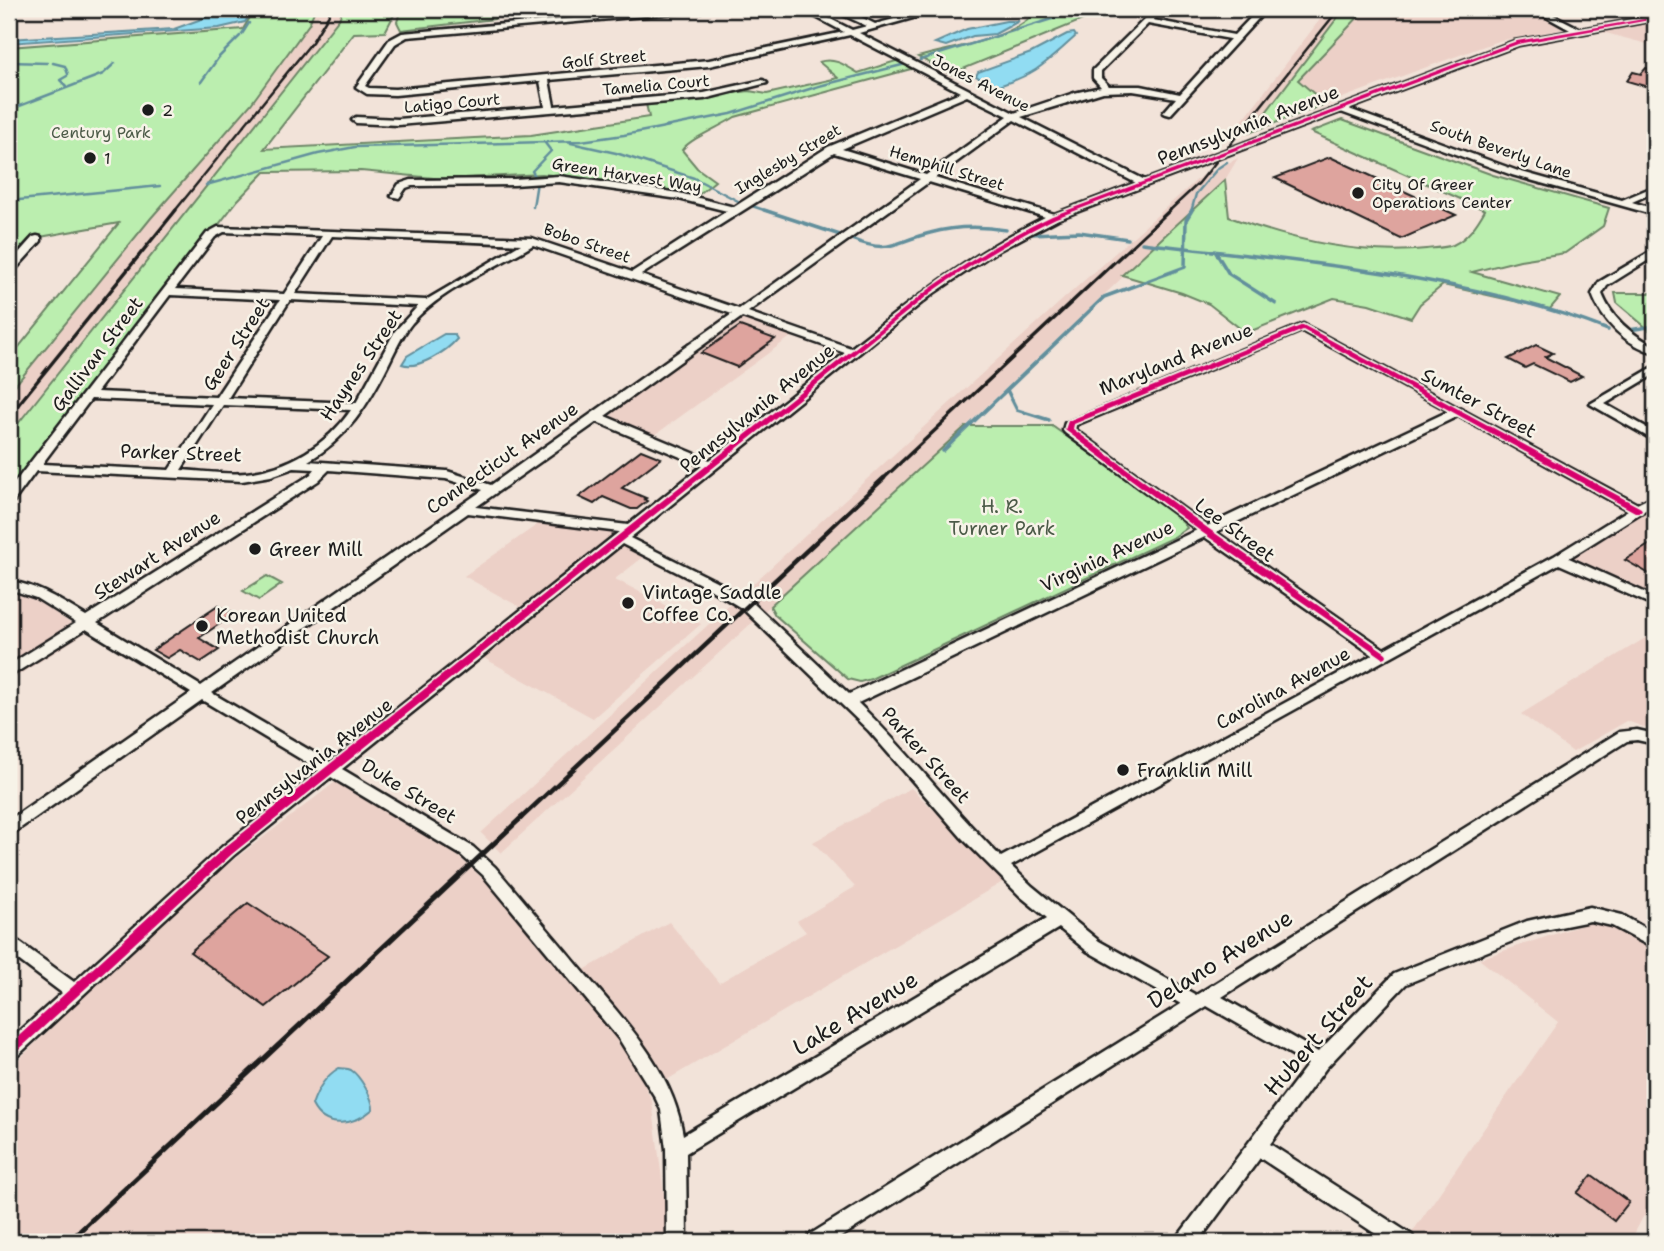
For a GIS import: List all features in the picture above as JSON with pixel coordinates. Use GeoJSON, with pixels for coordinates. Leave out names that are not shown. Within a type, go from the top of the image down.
{"type":"FeatureCollection","features":[{"type":"Feature","properties":{"kind":"street","name":"Golf Street"},"geometry":{"type":"LineString","coordinates":[[701,9],[405,36],[392,42],[361,83],[361,88],[378,93],[709,64],[941,9]]}},
{"type":"Feature","properties":{"kind":"street","name":"Jones Avenue"},"geometry":{"type":"LineString","coordinates":[[805,9],[1144,183]]}},
{"type":"Feature","properties":{"kind":"street"},"geometry":{"type":"LineString","coordinates":[[849,9],[846,11],[849,14],[873,26]]}},
{"type":"Feature","properties":{"kind":"street"},"geometry":{"type":"LineString","coordinates":[[1107,89],[1097,78],[1097,70],[1159,9]]}},
{"type":"Feature","properties":{"kind":"street"},"geometry":{"type":"LineString","coordinates":[[1167,113],[1263,9]]}},
{"type":"Feature","properties":{"kind":"street"},"geometry":{"type":"LineString","coordinates":[[1536,9],[1579,31]]}},
{"type":"Feature","properties":{"kind":"street","name":"Pennsylvania Avenue"},"geometry":{"type":"LineString","coordinates":[[9,1052],[228,851],[967,264],[1009,238],[1054,218],[1497,50],[1579,31],[1655,18]]}},
{"type":"Feature","properties":{"kind":"street"},"geometry":{"type":"LineString","coordinates":[[1146,21],[1236,38]]}},
{"type":"Feature","properties":{"kind":"street"},"geometry":{"type":"LineString","coordinates":[[544,79],[550,108]]}},
{"type":"Feature","properties":{"kind":"street","name":"Tamelia Court"},"geometry":{"type":"LineString","coordinates":[[550,108],[704,96],[763,83]]}},
{"type":"Feature","properties":{"kind":"street","name":"Connecticut Avenue"},"geometry":{"type":"LineString","coordinates":[[9,828],[596,417],[1014,116],[1107,89],[1144,89],[1182,97]]}},
{"type":"Feature","properties":{"kind":"street","name":"Inglesby Street"},"geometry":{"type":"LineString","coordinates":[[635,275],[831,149],[968,92]]}},
{"type":"Feature","properties":{"kind":"street","name":"Latigo Court"},"geometry":{"type":"LineString","coordinates":[[356,120],[398,122],[550,108]]}},
{"type":"Feature","properties":{"kind":"street","name":"South Beverly Lane"},"geometry":{"type":"LineString","coordinates":[[1339,108],[1515,173],[1655,212]]}},
{"type":"Feature","properties":{"kind":"street","name":"Hemphill Street"},"geometry":{"type":"LineString","coordinates":[[831,149],[1054,218]]}},
{"type":"Feature","properties":{"kind":"street","name":"Green Harvest Way"},"geometry":{"type":"LineString","coordinates":[[396,196],[402,186],[411,183],[559,179],[679,195],[734,210]]}},
{"type":"Feature","properties":{"kind":"street"},"geometry":{"type":"LineString","coordinates":[[1622,203],[1655,189]]}},
{"type":"Feature","properties":{"kind":"street","name":"Bobo Street"},"geometry":{"type":"LineString","coordinates":[[213,232],[229,229],[532,241],[855,353]]}},
{"type":"Feature","properties":{"kind":"street","name":"Gallivan Street"},"geometry":{"type":"LineString","coordinates":[[9,498],[213,232]]}},
{"type":"Feature","properties":{"kind":"street","name":"Geer Street"},"geometry":{"type":"LineString","coordinates":[[172,474],[329,233]]}},
{"type":"Feature","properties":{"kind":"street"},"geometry":{"type":"LineString","coordinates":[[9,270],[37,239]]}},
{"type":"Feature","properties":{"kind":"street","name":"Haynes Street"},"geometry":{"type":"LineString","coordinates":[[290,464],[335,436],[348,423],[403,328],[429,303],[532,241]]}},
{"type":"Feature","properties":{"kind":"street"},"geometry":{"type":"LineString","coordinates":[[1655,252],[1603,284],[1597,294],[1603,309],[1623,331],[1655,350]]}},
{"type":"Feature","properties":{"kind":"street"},"geometry":{"type":"LineString","coordinates":[[167,292],[429,303]]}},
{"type":"Feature","properties":{"kind":"street","name":"Sumter Street"},"geometry":{"type":"LineString","coordinates":[[1303,327],[1638,510]]}},
{"type":"Feature","properties":{"kind":"street","name":"Maryland Avenue"},"geometry":{"type":"LineString","coordinates":[[1069,430],[1074,421],[1303,327]]}},
{"type":"Feature","properties":{"kind":"street"},"geometry":{"type":"LineString","coordinates":[[1655,369],[1596,404],[1655,437]]}},
{"type":"Feature","properties":{"kind":"street"},"geometry":{"type":"LineString","coordinates":[[88,395],[359,407]]}},
{"type":"Feature","properties":{"kind":"street","name":"Virginia Avenue"},"geometry":{"type":"LineString","coordinates":[[848,701],[1457,412]]}},
{"type":"Feature","properties":{"kind":"street"},"geometry":{"type":"LineString","coordinates":[[596,417],[712,466]]}},
{"type":"Feature","properties":{"kind":"street","name":"Lee Street"},"geometry":{"type":"LineString","coordinates":[[1069,430],[1206,531],[1383,655]]}},
{"type":"Feature","properties":{"kind":"street","name":"Parker Street"},"geometry":{"type":"LineString","coordinates":[[32,467],[251,476],[290,464],[447,475],[492,489]]}},
{"type":"Feature","properties":{"kind":"street","name":"Stewart Avenue"},"geometry":{"type":"LineString","coordinates":[[9,672],[314,478],[324,468]]}},
{"type":"Feature","properties":{"kind":"street","name":"Carolina Avenue"},"geometry":{"type":"LineString","coordinates":[[1000,865],[1559,559],[1655,499]]}},
{"type":"Feature","properties":{"kind":"street","name":"Parker Street"},"geometry":{"type":"LineString","coordinates":[[466,506],[474,511],[627,535],[740,600],[848,701],[1000,865],[1093,946],[1320,1062]]}},
{"type":"Feature","properties":{"kind":"street"},"geometry":{"type":"LineString","coordinates":[[1559,559],[1655,602]]}},
{"type":"Feature","properties":{"kind":"street","name":"Duke Street"},"geometry":{"type":"LineString","coordinates":[[9,585],[41,595],[88,622],[201,693],[452,841],[489,871],[645,1061],[663,1093],[670,1110],[676,1149],[677,1242]]}},
{"type":"Feature","properties":{"kind":"street","name":"Delano Avenue"},"geometry":{"type":"LineString","coordinates":[[816,1242],[1624,736],[1637,735],[1655,739]]}},
{"type":"Feature","properties":{"kind":"street","name":"Hubert Street"},"geometry":{"type":"LineString","coordinates":[[1186,1242],[1320,1062],[1400,979],[1533,926],[1590,914],[1616,920],[1655,942]]}},
{"type":"Feature","properties":{"kind":"street","name":"Lake Avenue"},"geometry":{"type":"LineString","coordinates":[[676,1149],[1060,919]]}},
{"type":"Feature","properties":{"kind":"street"},"geometry":{"type":"LineString","coordinates":[[9,944],[73,991]]}},
{"type":"Feature","properties":{"kind":"street"},"geometry":{"type":"LineString","coordinates":[[1257,1146],[1405,1242]]}},
{"type":"Feature","properties":{"kind":"shaded area"},"geometry":{"type":"Polygon","coordinates":[[[315,9],[343,9],[339,19],[9,434],[9,393],[151,218],[251,104],[309,24],[315,9]]]}},
{"type":"Feature","properties":{"kind":"shaded area"},"geometry":{"type":"Polygon","coordinates":[[[1328,9],[1344,9],[1251,132],[1229,138],[1328,9]]]}},
{"type":"Feature","properties":{"kind":"shaded area"},"geometry":{"type":"Polygon","coordinates":[[[1366,9],[1541,9],[1577,27],[1498,41],[1326,104],[1298,80],[1366,9]]]}},
{"type":"Feature","properties":{"kind":"shaded area"},"geometry":{"type":"Polygon","coordinates":[[[1655,22],[1655,46],[1602,32],[1655,22]]]}},
{"type":"Feature","properties":{"kind":"shaded area"},"geometry":{"type":"Polygon","coordinates":[[[1238,158],[1225,180],[966,426],[501,853],[481,833],[1200,177],[1238,158]]]}},
{"type":"Feature","properties":{"kind":"shaded area"},"geometry":{"type":"Polygon","coordinates":[[[743,318],[792,336],[652,437],[603,416],[743,318]]]}},
{"type":"Feature","properties":{"kind":"shaded area"},"geometry":{"type":"Polygon","coordinates":[[[1655,505],[1655,607],[1560,563],[1655,505]]]}},
{"type":"Feature","properties":{"kind":"shaded area"},"geometry":{"type":"Polygon","coordinates":[[[541,522],[611,532],[613,536],[520,607],[464,576],[541,522]]]}},
{"type":"Feature","properties":{"kind":"shaded area"},"geometry":{"type":"Polygon","coordinates":[[[625,544],[646,555],[615,579],[701,624],[593,718],[482,657],[625,544]]]}},
{"type":"Feature","properties":{"kind":"shaded area"},"geometry":{"type":"Polygon","coordinates":[[[9,586],[21,590],[85,633],[9,681],[9,586]]]}},
{"type":"Feature","properties":{"kind":"shaded area"},"geometry":{"type":"Polygon","coordinates":[[[1655,632],[1655,731],[1627,721],[1573,752],[1521,714],[1655,632]]]}},
{"type":"Feature","properties":{"kind":"shaded area"},"geometry":{"type":"Polygon","coordinates":[[[338,780],[449,848],[492,887],[611,1028],[635,1065],[652,1101],[670,1242],[9,1242],[9,1069],[111,970],[227,865],[338,780]]]}},
{"type":"Feature","properties":{"kind":"shaded area"},"geometry":{"type":"Polygon","coordinates":[[[911,788],[1006,880],[665,1081],[584,970],[669,922],[719,983],[806,932],[797,921],[855,887],[813,842],[911,788]]]}},
{"type":"Feature","properties":{"kind":"shaded area"},"geometry":{"type":"Polygon","coordinates":[[[1591,922],[1624,929],[1655,947],[1655,1202],[1643,1217],[1630,1242],[1426,1242],[1411,1234],[1558,1022],[1479,959],[1591,922]]]}},
{"type":"Feature","properties":{"kind":"green space","name":"Century Park"},"geometry":{"type":"Polygon","coordinates":[[[255,9],[315,9],[309,24],[251,104],[151,218],[9,393],[9,359],[119,223],[29,239],[9,261],[9,47],[243,29],[255,9]]]}},
{"type":"Feature","properties":{"kind":"green space"},"geometry":{"type":"Polygon","coordinates":[[[343,9],[397,9],[385,32],[354,33],[264,149],[531,135],[649,117],[646,104],[749,91],[767,94],[838,78],[819,62],[824,61],[839,63],[858,73],[899,60],[918,67],[735,117],[699,137],[682,150],[697,168],[715,181],[697,196],[619,182],[542,174],[444,179],[361,171],[265,172],[238,200],[9,493],[9,435],[339,19],[343,9]]]}},
{"type":"Feature","properties":{"kind":"green space"},"geometry":{"type":"Polygon","coordinates":[[[404,9],[490,9],[497,16],[494,19],[401,30],[397,22],[404,9]]]}},
{"type":"Feature","properties":{"kind":"green space"},"geometry":{"type":"Polygon","coordinates":[[[1039,9],[1102,9],[1097,14],[951,74],[918,57],[1000,35],[1028,20],[1039,9]]]}},
{"type":"Feature","properties":{"kind":"green space"},"geometry":{"type":"Polygon","coordinates":[[[1344,9],[1366,9],[1298,80],[1326,104],[1251,132],[1344,9]]]}},
{"type":"Feature","properties":{"kind":"green space"},"geometry":{"type":"Polygon","coordinates":[[[1342,120],[1493,175],[1609,208],[1603,226],[1565,253],[1520,260],[1472,272],[1560,297],[1550,309],[1443,285],[1420,304],[1411,318],[1369,304],[1334,298],[1246,333],[1209,304],[1122,275],[1225,180],[1229,217],[1301,239],[1351,248],[1401,251],[1453,245],[1472,230],[1485,210],[1311,132],[1342,120]]]}},
{"type":"Feature","properties":{"kind":"green space"},"geometry":{"type":"Polygon","coordinates":[[[1615,293],[1655,293],[1655,335],[1617,303],[1615,293]]]}},
{"type":"Feature","properties":{"kind":"green space","name":"H. R. Turner Park"},"geometry":{"type":"Polygon","coordinates":[[[966,426],[1052,426],[1177,515],[1187,528],[1174,537],[871,679],[860,682],[848,679],[775,615],[770,606],[966,426]]]}},
{"type":"Feature","properties":{"kind":"green space"},"geometry":{"type":"Polygon","coordinates":[[[267,576],[282,584],[259,600],[243,591],[267,576]]]}},
{"type":"Feature","properties":{"kind":"water"},"geometry":{"type":"Polygon","coordinates":[[[254,9],[245,22],[219,28],[9,43],[9,39],[174,29],[226,10],[254,9]]]}},
{"type":"Feature","properties":{"kind":"water"},"geometry":{"type":"Polygon","coordinates":[[[1019,21],[995,34],[973,36],[946,46],[935,43],[967,29],[1019,21]]]}},
{"type":"Feature","properties":{"kind":"water"},"geometry":{"type":"Polygon","coordinates":[[[1074,33],[1076,36],[1048,61],[1021,78],[995,87],[976,76],[978,72],[1031,53],[1074,33]]]}},
{"type":"Feature","properties":{"kind":"water"},"geometry":{"type":"Polygon","coordinates":[[[444,334],[454,334],[457,339],[424,362],[402,364],[407,356],[444,334]]]}},
{"type":"Feature","properties":{"kind":"water"},"geometry":{"type":"Polygon","coordinates":[[[339,1068],[351,1070],[358,1077],[368,1093],[373,1109],[358,1119],[341,1123],[324,1119],[312,1105],[322,1084],[339,1068]]]}},
{"type":"Feature","properties":{"kind":"building"},"geometry":{"type":"Polygon","coordinates":[[[1646,68],[1655,70],[1655,89],[1627,81],[1633,72],[1641,74],[1646,68]]]}},
{"type":"Feature","properties":{"kind":"building","name":"City Of Greer Operations Center"},"geometry":{"type":"Polygon","coordinates":[[[1330,157],[1456,215],[1401,239],[1275,178],[1330,157]]]}},
{"type":"Feature","properties":{"kind":"building"},"geometry":{"type":"Polygon","coordinates":[[[740,326],[775,339],[737,367],[701,353],[740,326]]]}},
{"type":"Feature","properties":{"kind":"building"},"geometry":{"type":"Polygon","coordinates":[[[1536,345],[1553,353],[1545,357],[1582,376],[1570,382],[1533,364],[1525,368],[1508,359],[1536,345]]]}},
{"type":"Feature","properties":{"kind":"building"},"geometry":{"type":"Polygon","coordinates":[[[641,450],[661,458],[622,488],[646,498],[644,499],[647,501],[637,509],[603,497],[594,504],[579,497],[641,450]]]}},
{"type":"Feature","properties":{"kind":"building"},"geometry":{"type":"Polygon","coordinates":[[[1655,541],[1655,577],[1625,560],[1655,541]]]}},
{"type":"Feature","properties":{"kind":"building","name":"Korean United Methodist Church"},"geometry":{"type":"Polygon","coordinates":[[[218,606],[234,614],[199,638],[219,650],[201,662],[180,650],[167,658],[153,650],[218,606]]]}},
{"type":"Feature","properties":{"kind":"building"},"geometry":{"type":"Polygon","coordinates":[[[248,903],[328,956],[266,1007],[190,952],[248,903]]]}},
{"type":"Feature","properties":{"kind":"building"},"geometry":{"type":"Polygon","coordinates":[[[1592,1175],[1629,1202],[1614,1221],[1577,1193],[1592,1175]]]}},
{"type":"Feature","properties":{"kind":"waterway"},"geometry":{"type":"LineString","coordinates":[[920,60],[1084,9]]}},
{"type":"Feature","properties":{"kind":"waterway"},"geometry":{"type":"LineString","coordinates":[[242,34],[249,23]]}},
{"type":"Feature","properties":{"kind":"waterway"},"geometry":{"type":"LineString","coordinates":[[201,82],[219,57],[240,36]]}},
{"type":"Feature","properties":{"kind":"waterway"},"geometry":{"type":"LineString","coordinates":[[9,62],[47,63]]}},
{"type":"Feature","properties":{"kind":"waterway"},"geometry":{"type":"LineString","coordinates":[[53,63],[65,66],[68,74]]}},
{"type":"Feature","properties":{"kind":"waterway"},"geometry":{"type":"LineString","coordinates":[[9,110],[103,74],[115,63]]}},
{"type":"Feature","properties":{"kind":"waterway"},"geometry":{"type":"LineString","coordinates":[[206,185],[318,154],[355,147],[581,141],[624,135],[731,114],[819,86],[906,64]]}},
{"type":"Feature","properties":{"kind":"waterway"},"geometry":{"type":"LineString","coordinates":[[67,76],[60,80],[67,87]]}},
{"type":"Feature","properties":{"kind":"waterway"},"geometry":{"type":"LineString","coordinates":[[535,176],[532,171],[551,151],[545,143]]}},
{"type":"Feature","properties":{"kind":"waterway"},"geometry":{"type":"LineString","coordinates":[[571,143],[616,153],[694,178],[738,201]]}},
{"type":"Feature","properties":{"kind":"waterway"},"geometry":{"type":"LineString","coordinates":[[1191,211],[1196,194],[1218,168],[1227,162]]}},
{"type":"Feature","properties":{"kind":"waterway"},"geometry":{"type":"LineString","coordinates":[[533,207],[537,182]]}},
{"type":"Feature","properties":{"kind":"waterway"},"geometry":{"type":"LineString","coordinates":[[9,201],[160,186]]}},
{"type":"Feature","properties":{"kind":"waterway"},"geometry":{"type":"LineString","coordinates":[[752,206],[764,210]]}},
{"type":"Feature","properties":{"kind":"waterway"},"geometry":{"type":"LineString","coordinates":[[764,210],[840,235]]}},
{"type":"Feature","properties":{"kind":"waterway"},"geometry":{"type":"LineString","coordinates":[[764,210],[770,212]]}},
{"type":"Feature","properties":{"kind":"waterway"},"geometry":{"type":"LineString","coordinates":[[1185,248],[1186,220],[1191,211]]}},
{"type":"Feature","properties":{"kind":"waterway"},"geometry":{"type":"LineString","coordinates":[[851,239],[884,247],[949,229],[978,227],[1006,230]]}},
{"type":"Feature","properties":{"kind":"waterway"},"geometry":{"type":"LineString","coordinates":[[1031,234],[1079,232],[1128,239]]}},
{"type":"Feature","properties":{"kind":"waterway"},"geometry":{"type":"LineString","coordinates":[[1142,243],[1185,248]]}},
{"type":"Feature","properties":{"kind":"waterway"},"geometry":{"type":"LineString","coordinates":[[943,451],[1104,297],[1185,267],[1185,248]]}},
{"type":"Feature","properties":{"kind":"waterway"},"geometry":{"type":"LineString","coordinates":[[1185,248],[1215,252]]}},
{"type":"Feature","properties":{"kind":"waterway"},"geometry":{"type":"LineString","coordinates":[[1215,252],[1378,272],[1438,283],[1497,295],[1608,330]]}},
{"type":"Feature","properties":{"kind":"waterway"},"geometry":{"type":"LineString","coordinates":[[1215,252],[1229,274],[1276,304]]}},
{"type":"Feature","properties":{"kind":"waterway"},"geometry":{"type":"LineString","coordinates":[[1629,330],[1655,326]]}},
{"type":"Feature","properties":{"kind":"waterway"},"geometry":{"type":"LineString","coordinates":[[1007,390],[1017,410],[1049,420]]}},
{"type":"Feature","properties":{"kind":"railway"},"geometry":{"type":"LineString","coordinates":[[174,212],[312,42],[332,9]]}},
{"type":"Feature","properties":{"kind":"railway"},"geometry":{"type":"LineString","coordinates":[[1168,212],[1199,183],[1339,9]]}},
{"type":"Feature","properties":{"kind":"railway"},"geometry":{"type":"LineString","coordinates":[[9,416],[176,210]]}},
{"type":"Feature","properties":{"kind":"railway"},"geometry":{"type":"LineString","coordinates":[[882,480],[1170,210]]}},
{"type":"Feature","properties":{"kind":"railway"},"geometry":{"type":"LineString","coordinates":[[519,820],[884,478]]}},
{"type":"Feature","properties":{"kind":"railway"},"geometry":{"type":"LineString","coordinates":[[68,1242],[521,818]]}},
{"type":"Feature","properties":{"kind":"cycle path"},"geometry":{"type":"LineString","coordinates":[[9,1052],[228,851],[930,291],[975,260],[1054,217],[1497,50],[1517,43],[1655,18]]}},
{"type":"Feature","properties":{"kind":"cycle path"},"geometry":{"type":"LineString","coordinates":[[1383,655],[1206,531],[1069,430],[1071,423],[1303,327],[1638,510]]}},
{"type":"Feature","properties":{"kind":"place","name":"2"},"geometry":{"type":"Point","coordinates":[148,110]}},
{"type":"Feature","properties":{"kind":"place","name":"1"},"geometry":{"type":"Point","coordinates":[90,158]}},
{"type":"Feature","properties":{"kind":"place","name":"City Of Greer Operations Center"},"geometry":{"type":"Point","coordinates":[1358,193]}},
{"type":"Feature","properties":{"kind":"place","name":"Greer Mill"},"geometry":{"type":"Point","coordinates":[255,549]}},
{"type":"Feature","properties":{"kind":"place","name":"Vintage Saddle Coffee Co."},"geometry":{"type":"Point","coordinates":[628,603]}},
{"type":"Feature","properties":{"kind":"place","name":"Korean United Methodist Church"},"geometry":{"type":"Point","coordinates":[202,626]}},
{"type":"Feature","properties":{"kind":"place","name":"Franklin Mill"},"geometry":{"type":"Point","coordinates":[1123,770]}}]}
